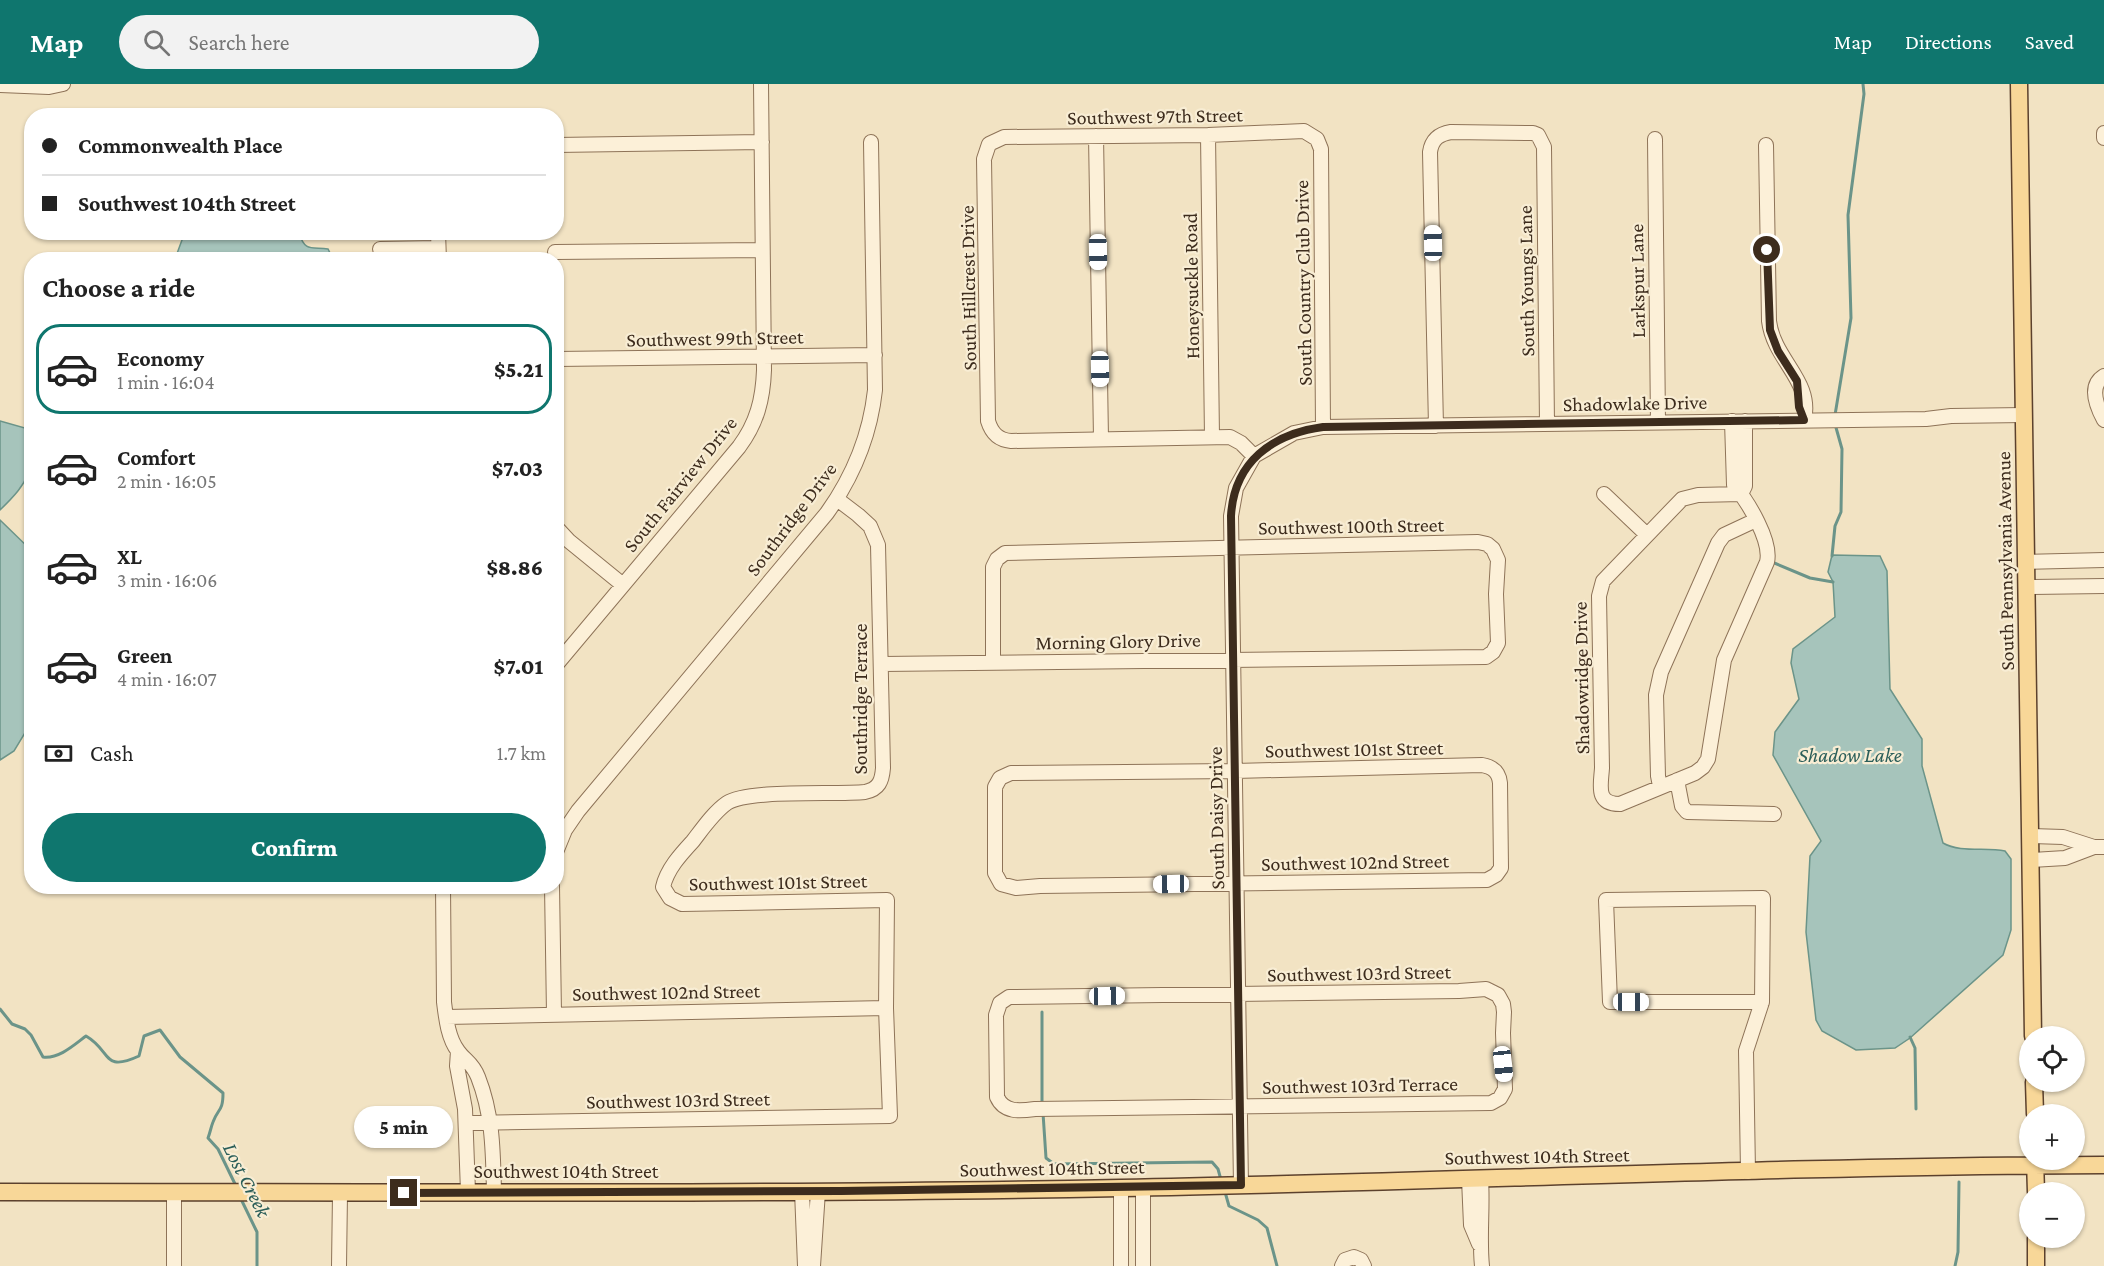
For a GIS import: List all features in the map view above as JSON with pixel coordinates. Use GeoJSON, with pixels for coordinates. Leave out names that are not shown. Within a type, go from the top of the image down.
{"type":"FeatureCollection","features":[{"type":"Feature","properties":{"kind":"main road","name":"South Pennsylvania Avenue"},"geometry":{"type":"LineString","coordinates":[[2019,84],[2033,1026]]}},
{"type":"Feature","properties":{"kind":"main road","name":"Southwest 104th Street"},"geometry":{"type":"LineString","coordinates":[[0,1192],[340,1194],[1143,1188],[2019,1163]]}},
{"type":"Feature","properties":{"kind":"main road","name":"Southwest 104th Street"},"geometry":{"type":"LineString","coordinates":[[2085,1164],[2104,1165]]}},
{"type":"Feature","properties":{"kind":"main road"},"geometry":{"type":"LineString","coordinates":[[2036,1248],[2036,1266]]}},
{"type":"Feature","properties":{"kind":"street"},"geometry":{"type":"LineString","coordinates":[[0,85],[49,87],[63,84]]}},
{"type":"Feature","properties":{"kind":"street","name":"South Fairview Drive"},"geometry":{"type":"LineString","coordinates":[[564,655],[750,431],[760,406],[763,383],[761,84]]}},
{"type":"Feature","properties":{"kind":"street","name":"Southwest 97th Street"},"geometry":{"type":"LineString","coordinates":[[991,142],[1004,137],[1208,135],[1304,131],[1317,140]]}},
{"type":"Feature","properties":{"kind":"street","name":"South Youngs Lane"},"geometry":{"type":"LineString","coordinates":[[1436,426],[1431,147],[1438,135],[1451,132],[1528,132],[1535,133],[1540,138],[1544,152],[1547,424]]}},
{"type":"Feature","properties":{"kind":"street"},"geometry":{"type":"LineString","coordinates":[[2104,133],[2104,138]]}},
{"type":"Feature","properties":{"kind":"street","name":"Honeysuckle Road"},"geometry":{"type":"LineString","coordinates":[[1208,135],[1212,437]]}},
{"type":"Feature","properties":{"kind":"street"},"geometry":{"type":"LineString","coordinates":[[1096,136],[1101,438],[1212,437],[1234,439],[1242,443],[1254,456]]}},
{"type":"Feature","properties":{"kind":"street","name":"South Country Club Drive"},"geometry":{"type":"LineString","coordinates":[[1317,140],[1321,149],[1323,427]]}},
{"type":"Feature","properties":{"kind":"street","name":"Larkspur Lane"},"geometry":{"type":"LineString","coordinates":[[1655,140],[1658,423]]}},
{"type":"Feature","properties":{"kind":"street"},"geometry":{"type":"LineString","coordinates":[[564,145],[762,142]]}},
{"type":"Feature","properties":{"kind":"street","name":"Southridge Drive"},"geometry":{"type":"LineString","coordinates":[[564,832],[578,811],[837,499],[854,469],[869,427],[875,390],[872,142]]}},
{"type":"Feature","properties":{"kind":"street","name":"South Hillcrest Drive"},"geometry":{"type":"LineString","coordinates":[[991,142],[987,146],[984,159],[988,422],[994,434],[1001,439],[1011,441],[1101,438]]}},
{"type":"Feature","properties":{"kind":"street"},"geometry":{"type":"LineString","coordinates":[[1766,145],[1769,321],[1775,344],[1805,398],[1807,408],[1804,420]]}},
{"type":"Feature","properties":{"kind":"street"},"geometry":{"type":"LineString","coordinates":[[380,249],[415,252]]}},
{"type":"Feature","properties":{"kind":"street"},"geometry":{"type":"LineString","coordinates":[[555,252],[762,250]]}},
{"type":"Feature","properties":{"kind":"street","name":"Southwest 99th Street"},"geometry":{"type":"LineString","coordinates":[[564,359],[875,355]]}},
{"type":"Feature","properties":{"kind":"street"},"geometry":{"type":"LineString","coordinates":[[2104,376],[2098,381],[2096,388],[2097,406],[2104,420]]}},
{"type":"Feature","properties":{"kind":"street","name":"Shadowlake Drive"},"geometry":{"type":"LineString","coordinates":[[1254,456],[1294,433],[1323,427],[2024,416]]}},
{"type":"Feature","properties":{"kind":"street"},"geometry":{"type":"LineString","coordinates":[[1738,421],[1734,485],[1756,520],[1767,545],[1768,557],[1724,660],[1707,762],[1695,773],[1660,786],[1656,695],[1660,672],[1718,543],[1724,535],[1756,520]]}},
{"type":"Feature","properties":{"kind":"street","name":"South Daisy Drive"},"geometry":{"type":"LineString","coordinates":[[1235,1186],[1239,1106],[1239,994],[1231,516],[1233,496],[1254,456]]}},
{"type":"Feature","properties":{"kind":"street"},"geometry":{"type":"LineString","coordinates":[[1604,494],[1646,534]]}},
{"type":"Feature","properties":{"kind":"street","name":"Shadowridge Drive"},"geometry":{"type":"LineString","coordinates":[[1660,786],[1620,804],[1608,802],[1600,790],[1602,768],[1600,591],[1605,578],[1676,503],[1687,497],[1698,495],[1741,494]]}},
{"type":"Feature","properties":{"kind":"street","name":"Southridge Terrace"},"geometry":{"type":"LineString","coordinates":[[670,898],[663,887],[670,870],[719,809],[730,801],[751,795],[865,792],[879,786],[883,768],[880,560],[876,538],[870,526],[837,499]]}},
{"type":"Feature","properties":{"kind":"street"},"geometry":{"type":"LineString","coordinates":[[564,536],[623,585]]}},
{"type":"Feature","properties":{"kind":"street","name":"Southwest 100th Street"},"geometry":{"type":"LineString","coordinates":[[993,662],[993,567],[997,558],[1005,553],[1478,542],[1490,546],[1498,560],[1499,638],[1495,650]]}},
{"type":"Feature","properties":{"kind":"street"},"geometry":{"type":"LineString","coordinates":[[2026,562],[2104,560]]}},
{"type":"Feature","properties":{"kind":"street"},"geometry":{"type":"LineString","coordinates":[[2027,587],[2104,586]]}},
{"type":"Feature","properties":{"kind":"street","name":"Morning Glory Drive"},"geometry":{"type":"LineString","coordinates":[[882,664],[1480,657],[1488,656],[1495,650]]}},
{"type":"Feature","properties":{"kind":"street","name":"Southwest 101st Street"},"geometry":{"type":"LineString","coordinates":[[999,882],[994,866],[994,796],[998,781],[1004,776],[1015,773],[1482,765],[1496,771],[1500,783],[1501,864],[1496,875]]}},
{"type":"Feature","properties":{"kind":"street"},"geometry":{"type":"LineString","coordinates":[[1677,780],[1682,806],[1687,812],[1774,814]]}},
{"type":"Feature","properties":{"kind":"street"},"geometry":{"type":"LineString","coordinates":[[2031,836],[2063,837],[2099,847]]}},
{"type":"Feature","properties":{"kind":"street"},"geometry":{"type":"LineString","coordinates":[[2031,860],[2065,858],[2099,847]]}},
{"type":"Feature","properties":{"kind":"street","name":"Southwest 102nd Street"},"geometry":{"type":"LineString","coordinates":[[999,882],[1016,888],[1481,880],[1496,875]]}},
{"type":"Feature","properties":{"kind":"street"},"geometry":{"type":"LineString","coordinates":[[442,894],[444,1002],[448,1029],[458,1051],[469,1061],[477,1074],[487,1103],[491,1123],[494,1192]]}},
{"type":"Feature","properties":{"kind":"street"},"geometry":{"type":"LineString","coordinates":[[552,894],[554,1014]]}},
{"type":"Feature","properties":{"kind":"street","name":"Southwest 101st Street"},"geometry":{"type":"LineString","coordinates":[[670,898],[682,904],[887,900],[886,1008]]}},
{"type":"Feature","properties":{"kind":"street"},"geometry":{"type":"LineString","coordinates":[[1748,1172],[1746,1051],[1762,1002],[1763,898],[1606,900],[1610,1002],[1762,1002]]}},
{"type":"Feature","properties":{"kind":"street","name":"Southwest 103rd Street"},"geometry":{"type":"LineString","coordinates":[[1004,1106],[997,1097],[996,1015],[999,1005],[1004,1000],[1015,996],[1486,989],[1498,995],[1503,1004],[1505,1086],[1500,1098]]}},
{"type":"Feature","properties":{"kind":"street","name":"Southwest 102nd Street"},"geometry":{"type":"LineString","coordinates":[[446,1017],[886,1008]]}},
{"type":"Feature","properties":{"kind":"street","name":"Southwest 103rd Street"},"geometry":{"type":"LineString","coordinates":[[466,1123],[890,1116],[886,1008]]}},
{"type":"Feature","properties":{"kind":"street"},"geometry":{"type":"LineString","coordinates":[[458,1051],[457,1066],[462,1084],[466,1123],[468,1192]]}},
{"type":"Feature","properties":{"kind":"street","name":"Southwest 103rd Terrace"},"geometry":{"type":"LineString","coordinates":[[1004,1106],[1015,1111],[1485,1104],[1500,1098]]}},
{"type":"Feature","properties":{"kind":"street"},"geometry":{"type":"LineString","coordinates":[[1475,1179],[1482,1224],[1480,1246],[1482,1266]]}},
{"type":"Feature","properties":{"kind":"street"},"geometry":{"type":"LineString","coordinates":[[1121,1188],[1121,1266]]}},
{"type":"Feature","properties":{"kind":"street"},"geometry":{"type":"LineString","coordinates":[[1143,1188],[1143,1266]]}},
{"type":"Feature","properties":{"kind":"street"},"geometry":{"type":"LineString","coordinates":[[805,1266],[810,1191]]}},
{"type":"Feature","properties":{"kind":"street"},"geometry":{"type":"LineString","coordinates":[[810,1191],[813,1266]]}},
{"type":"Feature","properties":{"kind":"street"},"geometry":{"type":"LineString","coordinates":[[174,1193],[174,1266]]}},
{"type":"Feature","properties":{"kind":"street"},"geometry":{"type":"LineString","coordinates":[[339,1266],[340,1194]]}},
{"type":"Feature","properties":{"kind":"street"},"geometry":{"type":"LineString","coordinates":[[1342,1266],[1345,1260],[1354,1257],[1361,1260],[1364,1266]]}},
{"type":"Feature","properties":{"kind":"water"},"geometry":{"type":"Polygon","coordinates":[[[182,240],[302,240],[306,246],[328,249],[330,252],[178,252],[182,240]]]}},
{"type":"Feature","properties":{"kind":"water"},"geometry":{"type":"Polygon","coordinates":[[[0,421],[24,428],[24,483],[0,510],[0,421]]]}},
{"type":"Feature","properties":{"kind":"water"},"geometry":{"type":"Polygon","coordinates":[[[0,520],[24,543],[24,735],[14,751],[0,760],[0,520]]]}},
{"type":"Feature","properties":{"kind":"water","name":"Shadow Lake"},"geometry":{"type":"Polygon","coordinates":[[[1832,555],[1880,556],[1887,571],[1890,689],[1922,739],[1922,766],[1943,843],[1957,848],[2005,851],[2011,859],[2011,930],[2003,955],[1910,1038],[1895,1048],[1856,1050],[1822,1031],[1816,1020],[1806,932],[1810,856],[1821,841],[1773,755],[1775,732],[1799,699],[1791,663],[1793,649],[1835,617],[1833,582],[1828,572],[1832,555]]]}},
{"type":"Feature","properties":{"kind":"waterway"},"geometry":{"type":"LineString","coordinates":[[1835,415],[1851,318],[1848,215],[1864,94],[1863,84]]}},
{"type":"Feature","properties":{"kind":"waterway"},"geometry":{"type":"LineString","coordinates":[[1832,556],[1835,526],[1841,512],[1842,449],[1835,424]]}},
{"type":"Feature","properties":{"kind":"waterway"},"geometry":{"type":"LineString","coordinates":[[1772,562],[1810,578],[1833,582]]}},
{"type":"Feature","properties":{"kind":"waterway","name":"Lost Creek"},"geometry":{"type":"LineString","coordinates":[[0,1009],[12,1024],[25,1029],[31,1035],[43,1057],[60,1054],[86,1036],[108,1058],[119,1062],[127,1061],[139,1056],[144,1036],[160,1030],[180,1057],[223,1093],[221,1107],[208,1138],[218,1149],[237,1188]]}},
{"type":"Feature","properties":{"kind":"waterway"},"geometry":{"type":"LineString","coordinates":[[1042,1012],[1042,1106]]}},
{"type":"Feature","properties":{"kind":"waterway"},"geometry":{"type":"LineString","coordinates":[[1910,1037],[1915,1048],[1916,1109]]}},
{"type":"Feature","properties":{"kind":"waterway"},"geometry":{"type":"LineString","coordinates":[[1043,1113],[1046,1158],[1054,1164],[1212,1162],[1218,1169],[1221,1180]]}},
{"type":"Feature","properties":{"kind":"waterway"},"geometry":{"type":"LineString","coordinates":[[1955,1266],[1958,1252],[1959,1182]]}},
{"type":"Feature","properties":{"kind":"waterway"},"geometry":{"type":"LineString","coordinates":[[1225,1192],[1229,1206],[1258,1220],[1267,1228],[1277,1266]]}},
{"type":"Feature","properties":{"kind":"waterway","name":"Lost Creek"},"geometry":{"type":"LineString","coordinates":[[240,1197],[257,1232],[257,1266]]}},
{"type":"Feature","properties":{"kind":"route"},"geometry":{"type":"LineString","coordinates":[[404,1193],[841,1191],[1241,1185],[1231,516],[1233,496],[1239,481],[1254,456],[1294,433],[1323,427],[1804,420],[1799,407],[1797,381],[1778,351],[1770,330],[1767,250]]}}]}
